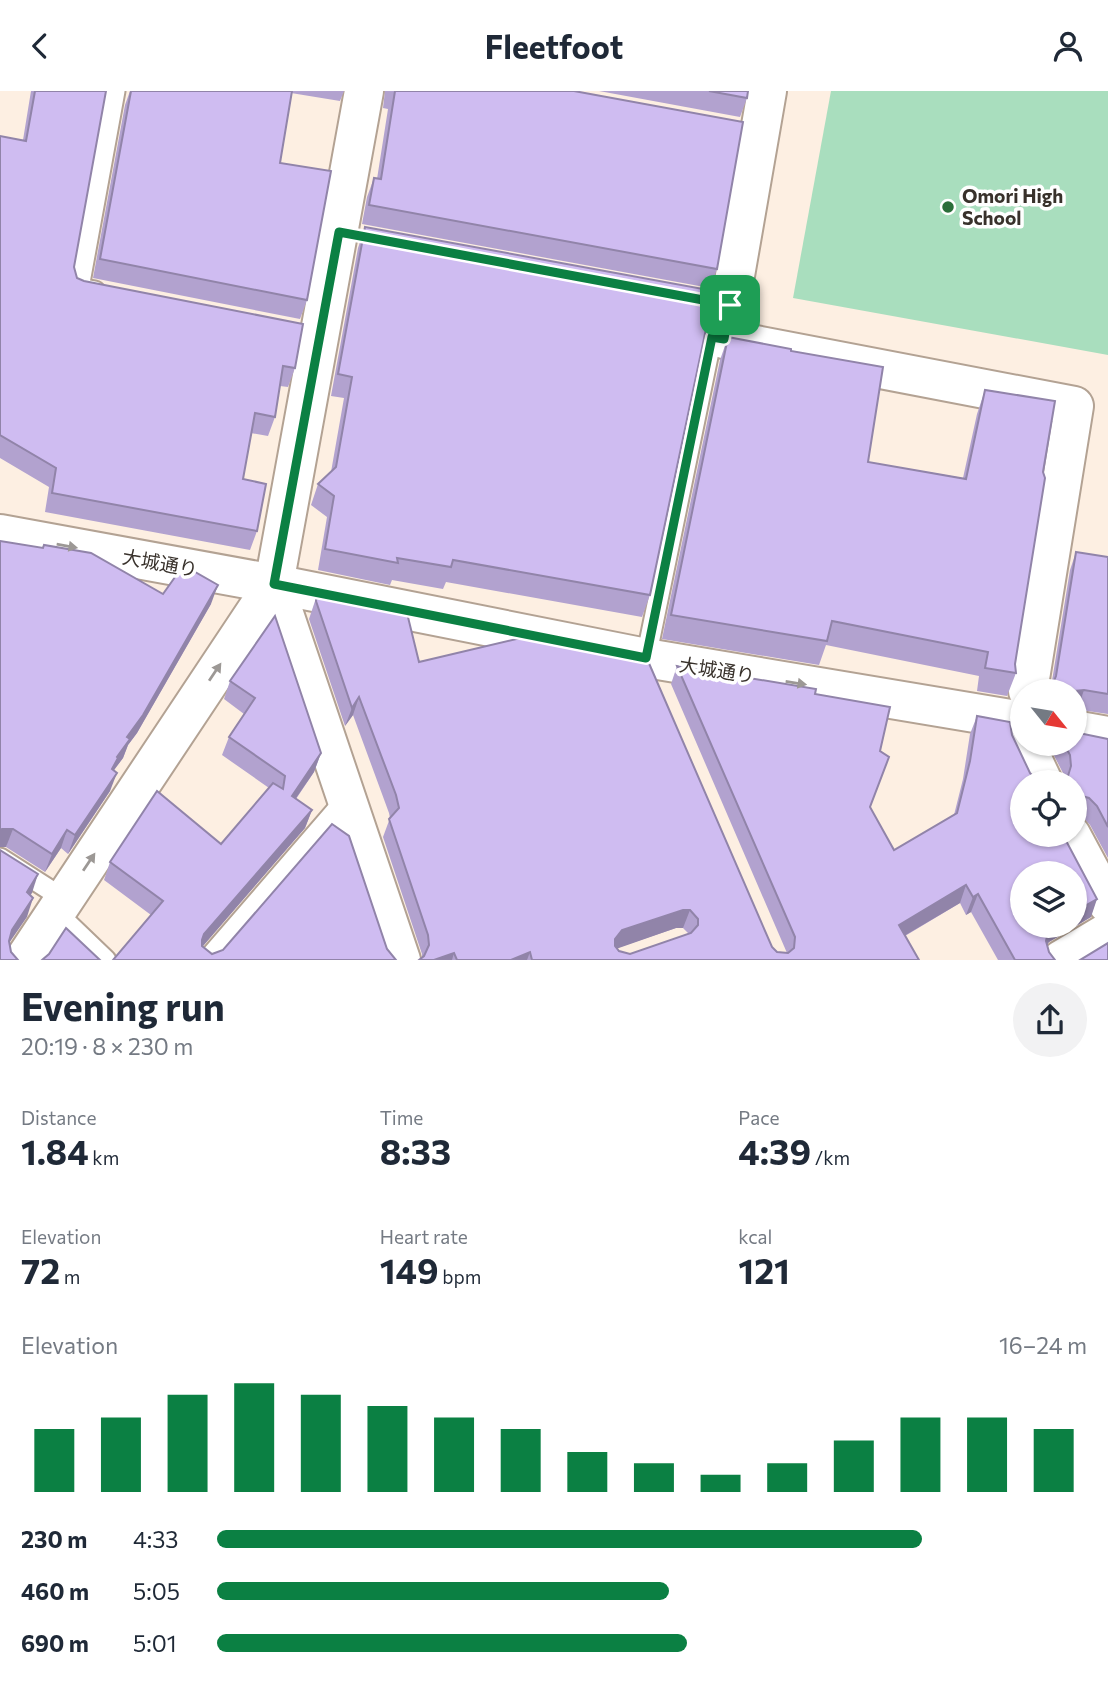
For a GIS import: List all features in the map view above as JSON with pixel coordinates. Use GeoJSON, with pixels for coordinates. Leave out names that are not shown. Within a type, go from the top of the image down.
{"type":"FeatureCollection","features":[{"type":"Feature","properties":{"kind":"street"},"geometry":{"type":"LineString","coordinates":[[24,960],[274,584],[313,333],[345,233],[364,91]]}},
{"type":"Feature","properties":{"kind":"street"},"geometry":{"type":"LineString","coordinates":[[767,91],[752,132],[724,315],[1074,406],[1030,679]]}},
{"type":"Feature","properties":{"kind":"street","name":"大城通り"},"geometry":{"type":"LineString","coordinates":[[0,534],[274,584],[652,670],[1010,719]]}},
{"type":"Feature","properties":{"kind":"street"},"geometry":{"type":"LineString","coordinates":[[274,584],[401,960]]}},
{"type":"Feature","properties":{"kind":"street"},"geometry":{"type":"LineString","coordinates":[[1087,732],[1108,736]]}},
{"type":"Feature","properties":{"kind":"street"},"geometry":{"type":"LineString","coordinates":[[1077,847],[1108,904]]}},
{"type":"Feature","properties":{"kind":"street"},"geometry":{"type":"LineString","coordinates":[[1061,960],[1108,932]]}},
{"type":"Feature","properties":{"kind":"lane"},"geometry":{"type":"LineString","coordinates":[[115,91],[79,288],[119,296]]}},
{"type":"Feature","properties":{"kind":"lane"},"geometry":{"type":"LineString","coordinates":[[652,670],[712,337],[724,315]]}},
{"type":"Feature","properties":{"kind":"lane"},"geometry":{"type":"LineString","coordinates":[[207,960],[346,799]]}},
{"type":"Feature","properties":{"kind":"lane"},"geometry":{"type":"LineString","coordinates":[[0,858],[60,906],[106,960]]}},
{"type":"Feature","properties":{"kind":"green space","name":"Omori High School"},"geometry":{"type":"Polygon","coordinates":[[[831,91],[1108,91],[1108,355],[793,298],[831,91]]]}},
{"type":"Feature","properties":{"kind":"building"},"geometry":{"type":"Polygon","coordinates":[[[35,91],[106,91],[74,267],[77,278],[303,324],[295,368],[283,366],[275,417],[255,413],[243,479],[266,484],[257,531],[52,493],[56,468],[0,435],[0,136],[26,141],[35,91]]]}},
{"type":"Feature","properties":{"kind":"building"},"geometry":{"type":"Polygon","coordinates":[[[131,91],[292,91],[280,163],[331,171],[307,300],[100,259],[131,91]]]}},
{"type":"Feature","properties":{"kind":"building"},"geometry":{"type":"Polygon","coordinates":[[[395,91],[574,91],[743,122],[717,269],[369,205],[374,178],[381,179],[395,91]]]}},
{"type":"Feature","properties":{"kind":"building"},"geometry":{"type":"Polygon","coordinates":[[[709,91],[748,91],[747,98],[709,91]]]}},
{"type":"Feature","properties":{"kind":"building"},"geometry":{"type":"Polygon","coordinates":[[[365,227],[714,291],[650,595],[453,560],[451,567],[397,558],[398,563],[325,549],[334,496],[318,484],[336,467],[352,377],[338,374],[365,227]]]}},
{"type":"Feature","properties":{"kind":"building"},"geometry":{"type":"Polygon","coordinates":[[[728,337],[883,367],[868,462],[966,479],[985,390],[1055,401],[1015,664],[1016,673],[985,668],[988,652],[832,621],[827,641],[671,615],[728,337]]]}},
{"type":"Feature","properties":{"kind":"building"},"geometry":{"type":"Polygon","coordinates":[[[0,541],[91,553],[163,594],[180,570],[195,572],[218,585],[143,715],[127,737],[130,739],[112,769],[117,773],[75,835],[67,830],[52,854],[13,829],[0,830],[0,541]]]}},
{"type":"Feature","properties":{"kind":"building"},"geometry":{"type":"Polygon","coordinates":[[[1076,552],[1108,557],[1108,694],[1087,690],[1087,679],[1055,679],[1076,552]]]}},
{"type":"Feature","properties":{"kind":"building"},"geometry":{"type":"Polygon","coordinates":[[[317,595],[407,613],[419,662],[525,637],[648,661],[772,947],[777,952],[788,953],[794,948],[795,937],[677,666],[816,689],[815,694],[890,707],[880,751],[889,757],[870,807],[894,850],[957,813],[970,761],[977,716],[1010,722],[1010,756],[1022,756],[1029,770],[1010,770],[1010,847],[1069,847],[1077,861],[1010,861],[1010,938],[1047,938],[1049,952],[1055,960],[1015,960],[978,894],[973,897],[966,885],[899,925],[919,960],[532,960],[530,952],[511,960],[457,960],[454,953],[434,960],[419,960],[429,945],[428,935],[389,819],[399,808],[396,795],[359,697],[352,708],[316,601],[317,595]],[[683,910],[622,930],[615,939],[615,946],[619,951],[630,954],[691,933],[698,925],[698,919],[690,910],[683,910]]]}},
{"type":"Feature","properties":{"kind":"building"},"geometry":{"type":"Polygon","coordinates":[[[275,616],[321,753],[292,796],[312,810],[204,934],[202,946],[212,954],[223,950],[332,824],[349,836],[387,949],[396,960],[113,960],[163,901],[110,862],[157,791],[221,844],[273,783],[283,789],[285,776],[229,737],[255,698],[230,681],[275,616]]]}},
{"type":"Feature","properties":{"kind":"building"},"geometry":{"type":"Polygon","coordinates":[[[1087,735],[1108,739],[1108,827],[1097,806],[1087,797],[1087,770],[1070,770],[1070,756],[1087,756],[1087,735]]]}},
{"type":"Feature","properties":{"kind":"building"},"geometry":{"type":"Polygon","coordinates":[[[0,850],[38,874],[27,892],[33,898],[12,930],[9,941],[11,952],[18,960],[0,960],[0,850]]]}},
{"type":"Feature","properties":{"kind":"building"},"geometry":{"type":"Polygon","coordinates":[[[1087,880],[1097,899],[1087,905],[1087,880]]]}},
{"type":"Feature","properties":{"kind":"building"},"geometry":{"type":"Polygon","coordinates":[[[66,928],[100,960],[42,960],[66,928]]]}},
{"type":"Feature","properties":{"kind":"building"},"geometry":{"type":"Polygon","coordinates":[[[1108,943],[1108,960],[1080,960],[1108,943]]]}},
{"type":"Feature","properties":{"kind":"place","name":"Omori High School"},"geometry":{"type":"Point","coordinates":[948,207]}},
{"type":"Feature","properties":{"kind":"route"},"geometry":{"type":"LineString","coordinates":[[339,232],[730,305],[724,339],[712,337],[646,658],[274,584],[339,232]]}}]}
